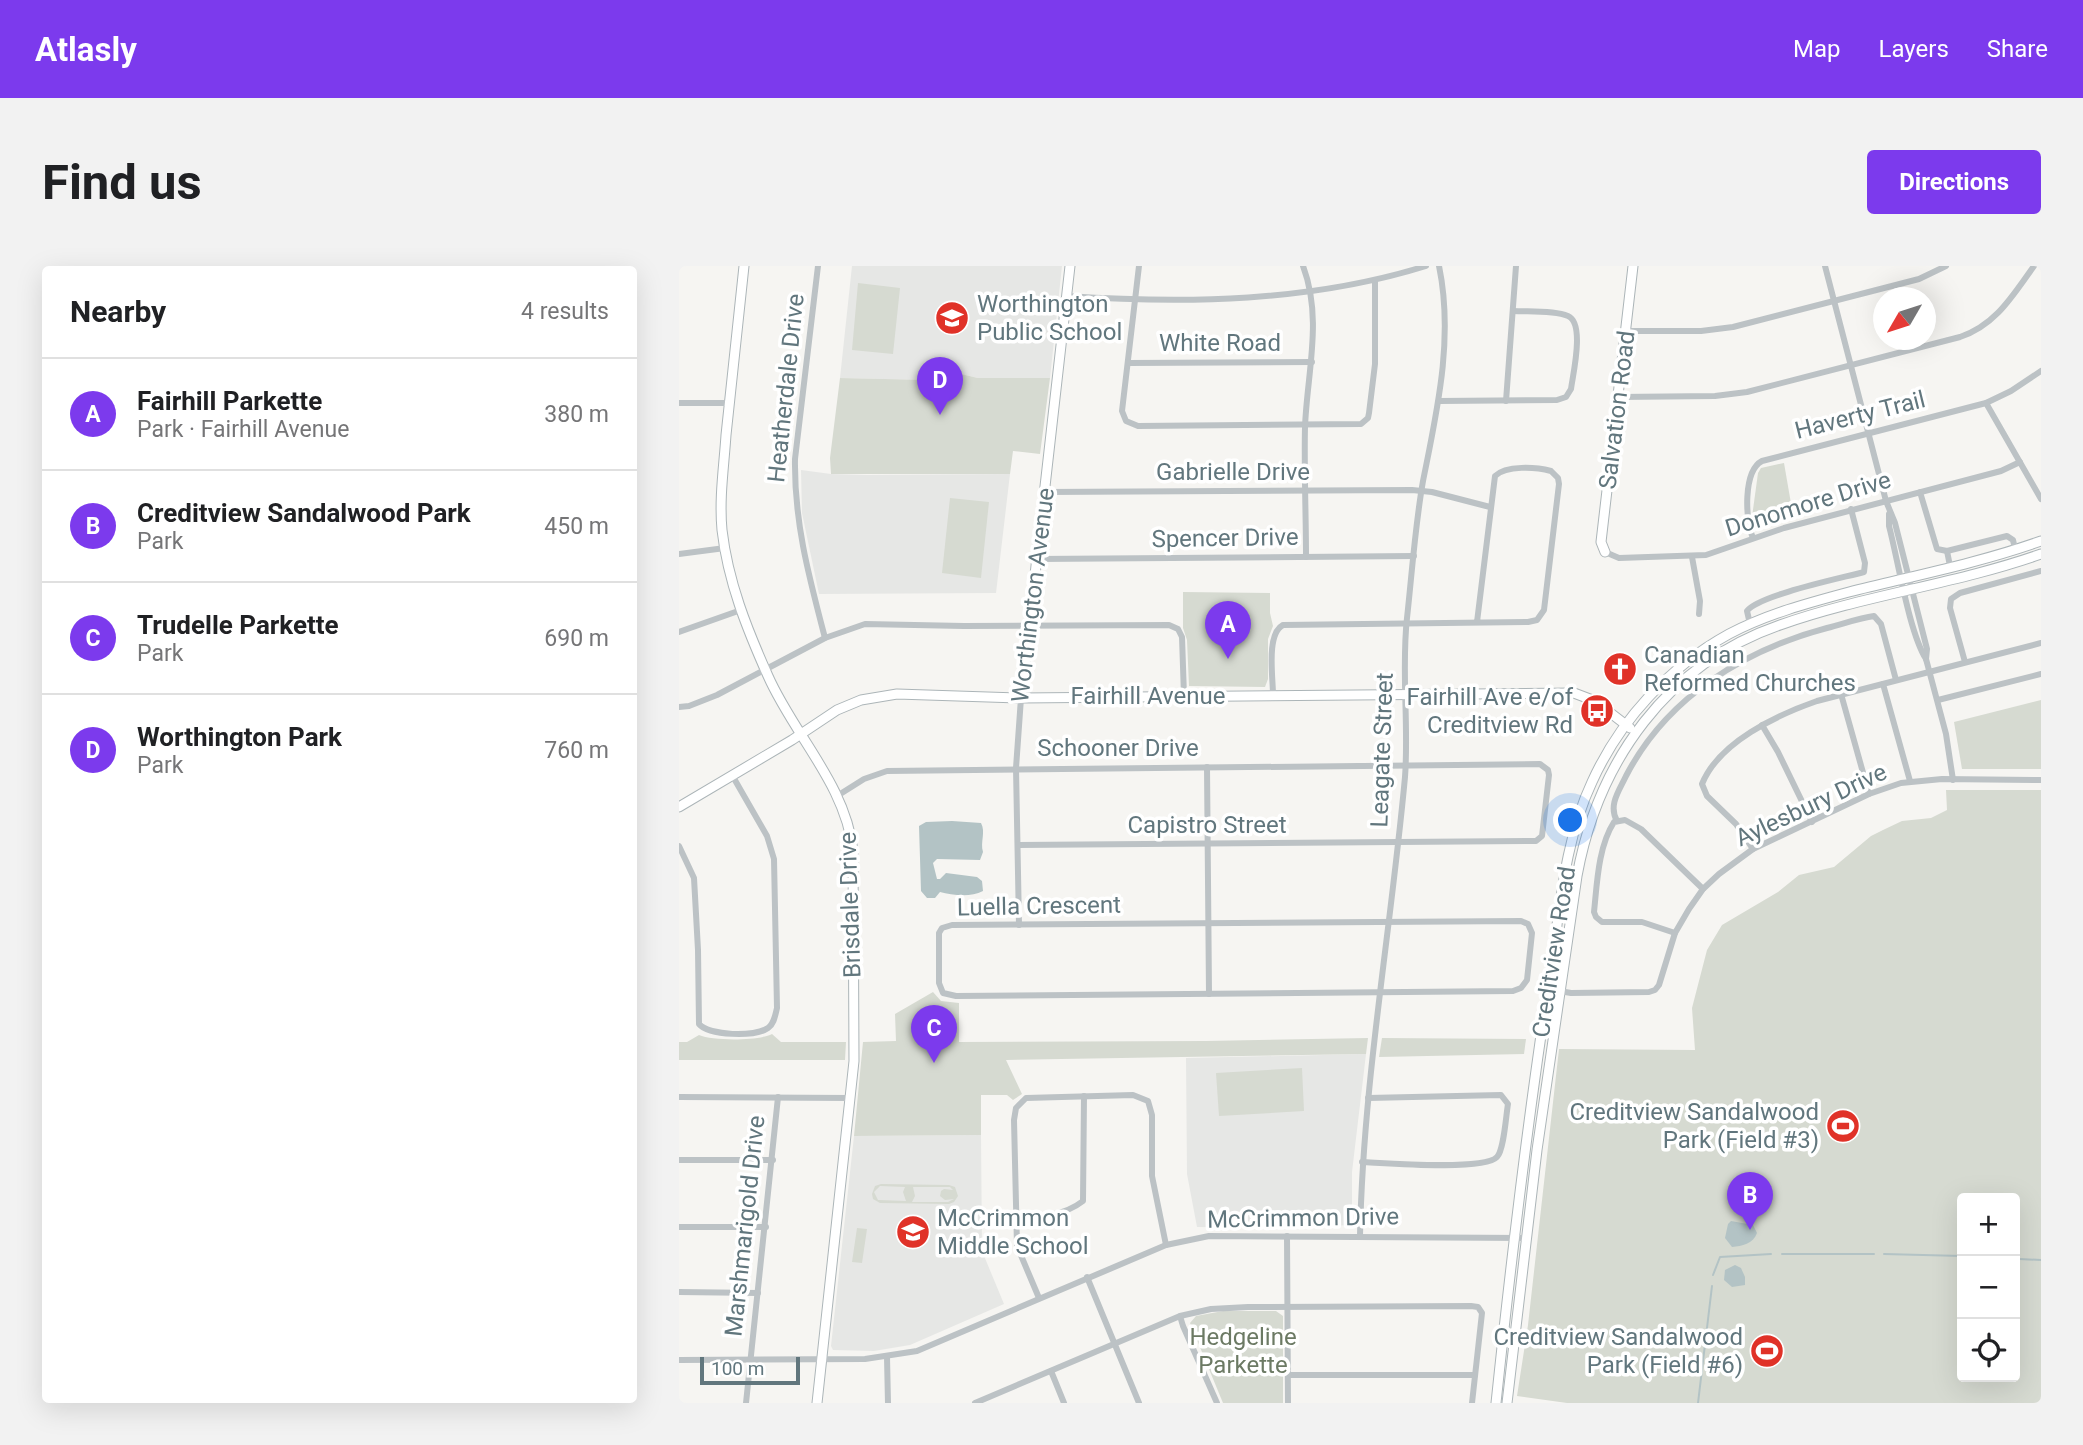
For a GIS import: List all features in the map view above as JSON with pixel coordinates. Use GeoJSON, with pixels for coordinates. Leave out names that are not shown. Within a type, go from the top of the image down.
{"type":"FeatureCollection","features":[{"type":"Feature","properties":{"kind":"street","name":"Brisdale Drive"},"geometry":{"type":"LineString","coordinates":[[744,266],[721,489],[729,574],[775,692],[837,796],[848,822],[853,857],[854,1049],[817,1403]]}},
{"type":"Feature","properties":{"kind":"street","name":"Heatherdale Drive"},"geometry":{"type":"LineString","coordinates":[[818,266],[794,486],[799,530],[825,638]]}},
{"type":"Feature","properties":{"kind":"street","name":"Worthington Avenue"},"geometry":{"type":"LineString","coordinates":[[1019,925],[1016,768],[1021,698],[1070,266]]}},
{"type":"Feature","properties":{"kind":"street"},"geometry":{"type":"LineString","coordinates":[[1139,266],[1122,411],[1126,421],[1133,426],[1356,425],[1368,418],[1375,364],[1375,281]]}},
{"type":"Feature","properties":{"kind":"street"},"geometry":{"type":"LineString","coordinates":[[1303,266],[1313,310],[1312,362],[1305,425],[1306,557]]}},
{"type":"Feature","properties":{"kind":"street"},"geometry":{"type":"LineString","coordinates":[[1067,296],[1231,299],[1375,281],[1426,266]]}},
{"type":"Feature","properties":{"kind":"street","name":"Leagate Street"},"geometry":{"type":"LineString","coordinates":[[1360,1236],[1362,1162],[1368,1098],[1405,765],[1406,623],[1422,491],[1439,401],[1444,341],[1439,266]]}},
{"type":"Feature","properties":{"kind":"street"},"geometry":{"type":"LineString","coordinates":[[1506,401],[1516,266]]}},
{"type":"Feature","properties":{"kind":"street","name":"Salvation Road"},"geometry":{"type":"LineString","coordinates":[[1605,552],[1601,542],[1633,266]]}},
{"type":"Feature","properties":{"kind":"street"},"geometry":{"type":"LineString","coordinates":[[1825,266],[1889,512],[1889,526],[1927,649],[1926,659],[1947,734],[1953,780]]}},
{"type":"Feature","properties":{"kind":"street"},"geometry":{"type":"LineString","coordinates":[[1626,331],[1700,331],[1733,327],[1919,279],[1945,266]]}},
{"type":"Feature","properties":{"kind":"street"},"geometry":{"type":"LineString","coordinates":[[1618,397],[1733,394],[1953,339],[1977,330],[2000,313],[2034,266]]}},
{"type":"Feature","properties":{"kind":"street"},"geometry":{"type":"LineString","coordinates":[[1439,401],[1557,400],[1568,395],[1571,389],[1577,331],[1574,321],[1565,315],[1513,311]]}},
{"type":"Feature","properties":{"kind":"street","name":"White Road"},"geometry":{"type":"LineString","coordinates":[[1129,362],[1312,362]]}},
{"type":"Feature","properties":{"kind":"street","name":"Haverty Trail"},"geometry":{"type":"LineString","coordinates":[[1753,538],[1748,521],[1749,476],[1755,464],[1986,403],[2011,391],[2041,371]]}},
{"type":"Feature","properties":{"kind":"street"},"geometry":{"type":"LineString","coordinates":[[679,403],[729,403]]}},
{"type":"Feature","properties":{"kind":"street"},"geometry":{"type":"LineString","coordinates":[[1986,403],[2041,499]]}},
{"type":"Feature","properties":{"kind":"street","name":"Donomore Drive"},"geometry":{"type":"LineString","coordinates":[[1605,552],[1619,558],[1706,555],[1851,509],[2001,471],[2020,462]]}},
{"type":"Feature","properties":{"kind":"street"},"geometry":{"type":"LineString","coordinates":[[1273,695],[1272,637],[1278,627],[1283,625],[1531,622],[1542,615],[1559,484],[1553,472],[1546,469],[1501,471],[1494,479],[1477,622]]}},
{"type":"Feature","properties":{"kind":"street","name":"Gabrielle Drive"},"geometry":{"type":"LineString","coordinates":[[1044,492],[1422,491],[1490,507]]}},
{"type":"Feature","properties":{"kind":"street"},"geometry":{"type":"LineString","coordinates":[[1920,492],[1933,544],[1937,549],[1947,551],[2007,536],[2013,540],[2015,549]]}},
{"type":"Feature","properties":{"kind":"street"},"geometry":{"type":"LineString","coordinates":[[1851,509],[1865,563],[1864,572],[1868,587]]}},
{"type":"Feature","properties":{"kind":"street","name":"Creditview Road"},"geometry":{"type":"LineString","coordinates":[[1496,1403],[1514,1236],[1548,989],[1574,831],[1597,772],[1626,725],[1654,692],[1687,662],[1725,636],[1750,624],[1790,608],[2041,541]]}},
{"type":"Feature","properties":{"kind":"street"},"geometry":{"type":"LineString","coordinates":[[679,554],[725,548]]}},
{"type":"Feature","properties":{"kind":"street"},"geometry":{"type":"LineString","coordinates":[[1947,551],[1950,566]]}},
{"type":"Feature","properties":{"kind":"street","name":"Creditview Road"},"geometry":{"type":"LineString","coordinates":[[1507,1403],[1537,1150],[1577,876],[1588,825],[1604,784],[1635,733],[1678,686],[1706,663],[1745,640],[1795,620],[2041,554]]}},
{"type":"Feature","properties":{"kind":"street","name":"Spencer Drive"},"geometry":{"type":"LineString","coordinates":[[1037,559],[1414,556]]}},
{"type":"Feature","properties":{"kind":"street"},"geometry":{"type":"LineString","coordinates":[[1692,557],[1700,601],[1699,614]]}},
{"type":"Feature","properties":{"kind":"street"},"geometry":{"type":"LineString","coordinates":[[1965,662],[1950,608],[1953,596],[2041,571]]}},
{"type":"Feature","properties":{"kind":"street"},"geometry":{"type":"LineString","coordinates":[[1750,624],[1747,611],[1753,605],[1864,572]]}},
{"type":"Feature","properties":{"kind":"street"},"geometry":{"type":"LineString","coordinates":[[679,632],[741,610]]}},
{"type":"Feature","properties":{"kind":"street"},"geometry":{"type":"LineString","coordinates":[[1618,821],[1613,812],[1613,804],[1632,765],[1651,737],[1672,713],[1704,684],[1757,652],[1807,633],[1874,616],[1881,624],[1896,680]]}},
{"type":"Feature","properties":{"kind":"street"},"geometry":{"type":"LineString","coordinates":[[679,707],[717,695],[825,638],[865,624],[1173,626],[1182,637],[1184,696]]}},
{"type":"Feature","properties":{"kind":"street"},"geometry":{"type":"LineString","coordinates":[[1753,849],[1736,824],[1707,796],[1702,784],[1705,776],[1722,756],[1762,725],[1789,711],[1841,694],[2041,643]]}},
{"type":"Feature","properties":{"kind":"street"},"geometry":{"type":"LineString","coordinates":[[1938,700],[2041,674]]}},
{"type":"Feature","properties":{"kind":"street"},"geometry":{"type":"LineString","coordinates":[[1883,684],[1910,782]]}},
{"type":"Feature","properties":{"kind":"street","name":"Fairhill Avenue"},"geometry":{"type":"LineString","coordinates":[[679,807],[837,710],[861,700],[897,694],[1021,698],[1574,693],[1595,701],[1635,733]]}},
{"type":"Feature","properties":{"kind":"street"},"geometry":{"type":"LineString","coordinates":[[1841,694],[1869,794]]}},
{"type":"Feature","properties":{"kind":"street"},"geometry":{"type":"LineString","coordinates":[[1762,725],[1812,822]]}},
{"type":"Feature","properties":{"kind":"street","name":"Schooner Drive"},"geometry":{"type":"LineString","coordinates":[[837,796],[864,779],[887,771],[1540,764],[1548,770],[1542,836],[1536,841],[1398,842]]}},
{"type":"Feature","properties":{"kind":"street"},"geometry":{"type":"LineString","coordinates":[[1207,767],[1209,994]]}},
{"type":"Feature","properties":{"kind":"street"},"geometry":{"type":"LineString","coordinates":[[679,846],[694,878],[699,1024],[703,1029],[715,1033],[767,1029],[773,1023],[777,1009],[774,859],[767,836],[732,775]]}},
{"type":"Feature","properties":{"kind":"street","name":"Aylesbury Drive"},"geometry":{"type":"LineString","coordinates":[[1548,989],[1584,993],[1655,990],[1659,985],[1675,933],[1703,889],[1753,849],[1869,794],[1910,782],[2041,779]]}},
{"type":"Feature","properties":{"kind":"street"},"geometry":{"type":"LineString","coordinates":[[1675,933],[1642,922],[1602,922],[1594,915],[1604,848],[1611,826],[1625,820],[1641,829],[1703,889]]}},
{"type":"Feature","properties":{"kind":"street","name":"Capistro Street"},"geometry":{"type":"LineString","coordinates":[[1018,845],[1398,842]]}},
{"type":"Feature","properties":{"kind":"street","name":"Luella Crescent"},"geometry":{"type":"LineString","coordinates":[[1521,921],[1528,925],[1532,933],[1527,980],[1521,988],[1513,991],[956,996],[943,993],[939,983],[939,937],[942,928],[961,924],[1388,922],[1521,921]]}},
{"type":"Feature","properties":{"kind":"street"},"geometry":{"type":"LineString","coordinates":[[1039,1298],[1017,1246],[1014,1120],[1019,1103],[1030,1097],[1133,1095],[1148,1101],[1152,1115],[1152,1176],[1167,1245]]}},
{"type":"Feature","properties":{"kind":"street"},"geometry":{"type":"LineString","coordinates":[[1362,1162],[1468,1165],[1489,1163],[1500,1153],[1508,1104],[1501,1095],[1368,1098]]}},
{"type":"Feature","properties":{"kind":"street"},"geometry":{"type":"LineString","coordinates":[[1016,1218],[1047,1216],[1083,1201],[1084,1096]]}},
{"type":"Feature","properties":{"kind":"street"},"geometry":{"type":"LineString","coordinates":[[679,1097],[850,1098]]}},
{"type":"Feature","properties":{"kind":"street","name":"Marshmarigold Drive"},"geometry":{"type":"LineString","coordinates":[[746,1403],[778,1097]]}},
{"type":"Feature","properties":{"kind":"street"},"geometry":{"type":"LineString","coordinates":[[679,1160],[773,1160]]}},
{"type":"Feature","properties":{"kind":"street"},"geometry":{"type":"LineString","coordinates":[[679,1227],[766,1227]]}},
{"type":"Feature","properties":{"kind":"street","name":"McCrimmon Drive"},"geometry":{"type":"LineString","coordinates":[[679,1360],[822,1360],[887,1357],[917,1351],[1167,1245],[1209,1236],[1528,1238]]}},
{"type":"Feature","properties":{"kind":"street"},"geometry":{"type":"LineString","coordinates":[[1287,1236],[1288,1403]]}},
{"type":"Feature","properties":{"kind":"street"},"geometry":{"type":"LineString","coordinates":[[1087,1277],[1139,1403]]}},
{"type":"Feature","properties":{"kind":"street"},"geometry":{"type":"LineString","coordinates":[[679,1292],[758,1293]]}},
{"type":"Feature","properties":{"kind":"street"},"geometry":{"type":"LineString","coordinates":[[975,1403],[988,1401],[1180,1316],[1211,1309],[1478,1307],[1482,1316],[1472,1403]]}},
{"type":"Feature","properties":{"kind":"street"},"geometry":{"type":"LineString","coordinates":[[1180,1316],[1217,1403]]}},
{"type":"Feature","properties":{"kind":"street"},"geometry":{"type":"LineString","coordinates":[[887,1357],[888,1403]]}},
{"type":"Feature","properties":{"kind":"street"},"geometry":{"type":"LineString","coordinates":[[1051,1371],[1064,1403]]}},
{"type":"Feature","properties":{"kind":"street"},"geometry":{"type":"LineString","coordinates":[[1288,1375],[1475,1374]]}},
{"type":"Feature","properties":{"kind":"shaded area","name":"Worthington Public School"},"geometry":{"type":"Polygon","coordinates":[[[852,266],[1062,266],[1050,378],[978,378],[940,369],[930,380],[840,378],[852,266]]]}},
{"type":"Feature","properties":{"kind":"shaded area"},"geometry":{"type":"Polygon","coordinates":[[[801,470],[867,475],[1010,474],[996,593],[819,594],[802,513],[801,470]]]}},
{"type":"Feature","properties":{"kind":"shaded area"},"geometry":{"type":"Polygon","coordinates":[[[926,822],[981,823],[983,852],[980,860],[937,859],[933,863],[937,879],[946,873],[977,877],[982,881],[983,891],[967,895],[940,892],[935,898],[927,898],[921,891],[919,826],[926,822]]]}},
{"type":"Feature","properties":{"kind":"shaded area"},"geometry":{"type":"Polygon","coordinates":[[[1366,1054],[1352,1172],[1352,1225],[1197,1227],[1187,1174],[1186,1058],[1366,1054]]]}},
{"type":"Feature","properties":{"kind":"shaded area","name":"McCrimmon Middle School"},"geometry":{"type":"Polygon","coordinates":[[[981,1135],[982,1251],[1004,1304],[910,1345],[874,1351],[833,1350],[831,1346],[854,1136],[981,1135]]]}},
{"type":"Feature","properties":{"kind":"shaded area"},"geometry":{"type":"Polygon","coordinates":[[[1731,1221],[1753,1225],[1757,1233],[1753,1240],[1732,1247],[1725,1238],[1731,1221]]]}},
{"type":"Feature","properties":{"kind":"shaded area"},"geometry":{"type":"Polygon","coordinates":[[[1735,1265],[1741,1268],[1745,1285],[1732,1287],[1724,1280],[1725,1270],[1735,1265]]]}},
{"type":"Feature","properties":{"kind":"green space"},"geometry":{"type":"Polygon","coordinates":[[[858,283],[900,288],[893,354],[852,350],[858,283]]]}},
{"type":"Feature","properties":{"kind":"green space"},"geometry":{"type":"Polygon","coordinates":[[[940,369],[978,378],[1050,378],[1040,454],[1013,451],[1010,474],[831,474],[830,458],[840,378],[930,380],[940,369]]]}},
{"type":"Feature","properties":{"kind":"green space"},"geometry":{"type":"Polygon","coordinates":[[[1784,463],[1793,515],[1757,524],[1752,517],[1758,473],[1761,468],[1784,463]]]}},
{"type":"Feature","properties":{"kind":"green space"},"geometry":{"type":"Polygon","coordinates":[[[950,498],[989,502],[981,578],[942,573],[950,498]]]}},
{"type":"Feature","properties":{"kind":"green space"},"geometry":{"type":"Polygon","coordinates":[[[1183,592],[1270,593],[1273,626],[1268,639],[1268,679],[1265,687],[1189,686],[1187,640],[1183,628],[1183,592]]]}},
{"type":"Feature","properties":{"kind":"green space"},"geometry":{"type":"Polygon","coordinates":[[[2041,700],[2041,769],[1962,769],[1954,722],[2041,700]]]}},
{"type":"Feature","properties":{"kind":"green space"},"geometry":{"type":"Polygon","coordinates":[[[1946,790],[2041,790],[2041,1403],[1567,1403],[1517,1396],[1528,1325],[1559,1049],[1695,1050],[1692,1008],[1707,950],[1722,925],[1778,892],[1799,875],[1834,867],[1871,836],[1902,821],[1931,818],[1947,810],[1946,790]]]}},
{"type":"Feature","properties":{"kind":"green space"},"geometry":{"type":"Polygon","coordinates":[[[933,992],[941,1001],[959,1003],[959,1042],[1368,1038],[1366,1054],[1006,1060],[1022,1094],[1013,1100],[1007,1095],[981,1095],[981,1135],[854,1136],[863,1042],[896,1041],[895,1014],[933,992]]]}},
{"type":"Feature","properties":{"kind":"green space"},"geometry":{"type":"Polygon","coordinates":[[[772,1034],[781,1042],[846,1042],[845,1060],[679,1060],[679,1042],[687,1042],[699,1035],[736,1039],[772,1034]]]}},
{"type":"Feature","properties":{"kind":"green space"},"geometry":{"type":"Polygon","coordinates":[[[1382,1038],[1526,1039],[1524,1054],[1379,1057],[1382,1038]]]}},
{"type":"Feature","properties":{"kind":"green space"},"geometry":{"type":"Polygon","coordinates":[[[1302,1068],[1304,1111],[1219,1116],[1216,1073],[1302,1068]]]}},
{"type":"Feature","properties":{"kind":"green space"},"geometry":{"type":"Polygon","coordinates":[[[949,1185],[955,1187],[958,1196],[949,1204],[880,1203],[873,1199],[872,1194],[875,1186],[949,1185]],[[880,1186],[874,1192],[878,1200],[906,1201],[903,1192],[905,1187],[880,1186]],[[913,1187],[915,1196],[912,1202],[948,1202],[954,1199],[945,1200],[940,1196],[944,1189],[953,1190],[950,1187],[913,1187]]]}},
{"type":"Feature","properties":{"kind":"green space"},"geometry":{"type":"Polygon","coordinates":[[[857,1228],[867,1229],[862,1263],[852,1262],[857,1228]]]}},
{"type":"Feature","properties":{"kind":"green space","name":"Hedgeline Parkette"},"geometry":{"type":"Polygon","coordinates":[[[1223,1311],[1276,1311],[1283,1316],[1283,1403],[1223,1403],[1190,1323],[1196,1316],[1223,1311]]]}},
{"type":"Feature","properties":{"kind":"waterway"},"geometry":{"type":"LineString","coordinates":[[1713,1275],[1720,1257],[1771,1254]]}},
{"type":"Feature","properties":{"kind":"waterway"},"geometry":{"type":"LineString","coordinates":[[1782,1254],[1874,1254]]}},
{"type":"Feature","properties":{"kind":"waterway"},"geometry":{"type":"LineString","coordinates":[[1884,1254],[1957,1256]]}},
{"type":"Feature","properties":{"kind":"waterway"},"geometry":{"type":"LineString","coordinates":[[2020,1259],[2041,1260]]}},
{"type":"Feature","properties":{"kind":"waterway"},"geometry":{"type":"LineString","coordinates":[[1698,1403],[1712,1286]]}},
{"type":"Feature","properties":{"kind":"place","name":"Worthington Public School"},"geometry":{"type":"Point","coordinates":[952,318]}},
{"type":"Feature","properties":{"kind":"place","name":"Worthington Park"},"geometry":{"type":"Point","coordinates":[940,415]}},
{"type":"Feature","properties":{"kind":"place","name":"Fairhill Parkette"},"geometry":{"type":"Point","coordinates":[1228,659]}},
{"type":"Feature","properties":{"kind":"place","name":"Canadian Reformed Churches"},"geometry":{"type":"Point","coordinates":[1620,669]}},
{"type":"Feature","properties":{"kind":"place","name":"Fairhill Ave e/of Creditview Rd"},"geometry":{"type":"Point","coordinates":[1597,711]}},
{"type":"Feature","properties":{"kind":"place","name":"Trudelle Parkette"},"geometry":{"type":"Point","coordinates":[934,1063]}},
{"type":"Feature","properties":{"kind":"place","name":"Creditview Sandalwood Park (Field #3)"},"geometry":{"type":"Point","coordinates":[1843,1126]}},
{"type":"Feature","properties":{"kind":"place","name":"Creditview Sandalwood Park"},"geometry":{"type":"Point","coordinates":[1750,1230]}},
{"type":"Feature","properties":{"kind":"place","name":"McCrimmon Middle School"},"geometry":{"type":"Point","coordinates":[913,1232]}},
{"type":"Feature","properties":{"kind":"place","name":"Creditview Sandalwood Park (Field #6)"},"geometry":{"type":"Point","coordinates":[1767,1351]}}]}
